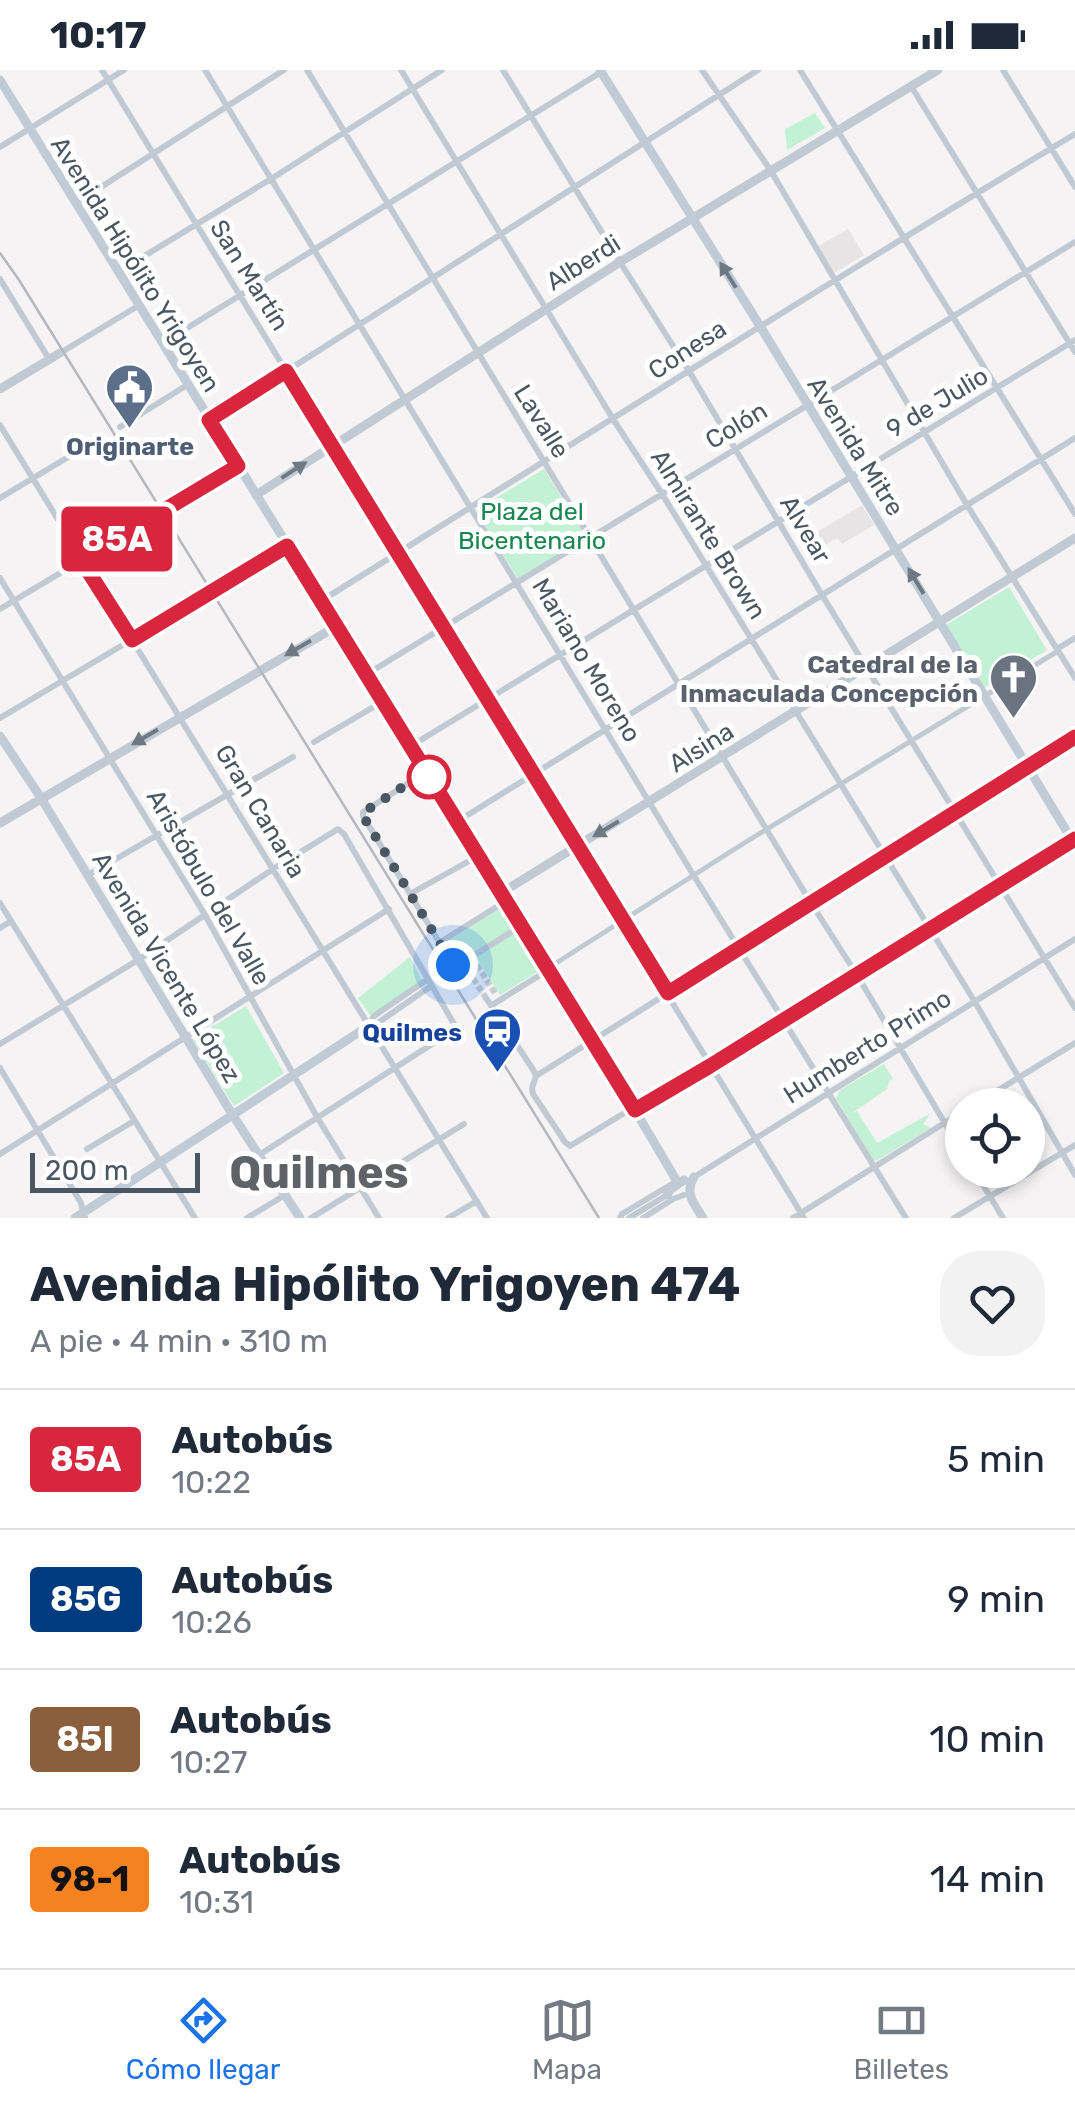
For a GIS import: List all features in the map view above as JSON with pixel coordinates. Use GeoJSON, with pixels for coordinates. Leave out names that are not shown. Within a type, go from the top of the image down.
{"type":"FeatureCollection","features":[{"type":"Feature","properties":{"kind":"main road","name":"Avenida Mitre"},"geometry":{"type":"LineString","coordinates":[[602,71],[1074,842]]}},
{"type":"Feature","properties":{"kind":"main road","name":"Avenida Hipólito Yrigoyen"},"geometry":{"type":"LineString","coordinates":[[0,80],[550,968],[678,1183]]}},
{"type":"Feature","properties":{"kind":"main road","name":"Avenida Vicente López"},"geometry":{"type":"LineString","coordinates":[[0,736],[300,1218]]}},
{"type":"Feature","properties":{"kind":"main road"},"geometry":{"type":"LineString","coordinates":[[81,1216],[370,1024]]}},
{"type":"Feature","properties":{"kind":"main road"},"geometry":{"type":"LineString","coordinates":[[694,1178],[687,1197],[702,1218]]}},
{"type":"Feature","properties":{"kind":"main road","name":"Humberto Primo"},"geometry":{"type":"LineString","coordinates":[[678,1183],[694,1178]]}},
{"type":"Feature","properties":{"kind":"main road"},"geometry":{"type":"LineString","coordinates":[[665,1196],[678,1183]]}},
{"type":"Feature","properties":{"kind":"main road"},"geometry":{"type":"LineString","coordinates":[[665,1196],[687,1197]]}},
{"type":"Feature","properties":{"kind":"street","name":"San Martín"},"geometry":{"type":"LineString","coordinates":[[102,70],[802,1216]]}},
{"type":"Feature","properties":{"kind":"street"},"geometry":{"type":"LineString","coordinates":[[0,147],[124,70]]}},
{"type":"Feature","properties":{"kind":"street","name":"Mariano Moreno"},"geometry":{"type":"LineString","coordinates":[[204,70],[906,1218]]}},
{"type":"Feature","properties":{"kind":"street"},"geometry":{"type":"LineString","coordinates":[[75,204],[284,70]]}},
{"type":"Feature","properties":{"kind":"street","name":"Lavalle"},"geometry":{"type":"LineString","coordinates":[[307,70],[944,1122]]}},
{"type":"Feature","properties":{"kind":"street","name":"Almirante Brown"},"geometry":{"type":"LineString","coordinates":[[401,70],[886,856],[1075,1175]]}},
{"type":"Feature","properties":{"kind":"street"},"geometry":{"type":"LineString","coordinates":[[118,272],[442,70]]}},
{"type":"Feature","properties":{"kind":"street","name":"Alvear"},"geometry":{"type":"LineString","coordinates":[[503,70],[1075,1008]]}},
{"type":"Feature","properties":{"kind":"street"},"geometry":{"type":"LineString","coordinates":[[702,70],[771,171],[1011,578],[1075,678]]}},
{"type":"Feature","properties":{"kind":"street"},"geometry":{"type":"LineString","coordinates":[[209,420],[758,70]]}},
{"type":"Feature","properties":{"kind":"street"},"geometry":{"type":"LineString","coordinates":[[800,70],[1075,514]]}},
{"type":"Feature","properties":{"kind":"street","name":"Alberdi"},"geometry":{"type":"LineString","coordinates":[[256,495],[620,262],[938,70]]}},
{"type":"Feature","properties":{"kind":"street"},"geometry":{"type":"LineString","coordinates":[[1003,70],[1075,188]]}},
{"type":"Feature","properties":{"kind":"street"},"geometry":{"type":"LineString","coordinates":[[162,343],[602,71]]}},
{"type":"Feature","properties":{"kind":"street"},"geometry":{"type":"LineString","coordinates":[[911,86],[1075,352]]}},
{"type":"Feature","properties":{"kind":"street","name":"Conesa"},"geometry":{"type":"LineString","coordinates":[[321,600],[835,278],[1075,134]]}},
{"type":"Feature","properties":{"kind":"street","name":"Colón"},"geometry":{"type":"LineString","coordinates":[[366,675],[1075,242]]}},
{"type":"Feature","properties":{"kind":"street"},"geometry":{"type":"LineString","coordinates":[[0,281],[50,360]]}},
{"type":"Feature","properties":{"kind":"street"},"geometry":{"type":"LineString","coordinates":[[0,389],[138,306]]}},
{"type":"Feature","properties":{"kind":"street","name":"9 de Julio"},"geometry":{"type":"LineString","coordinates":[[410,746],[1072,342]]}},
{"type":"Feature","properties":{"kind":"street"},"geometry":{"type":"LineString","coordinates":[[120,427],[188,385]]}},
{"type":"Feature","properties":{"kind":"street","name":"Gran Canaria"},"geometry":{"type":"LineString","coordinates":[[0,425],[487,1218]]}},
{"type":"Feature","properties":{"kind":"street"},"geometry":{"type":"LineString","coordinates":[[0,498],[100,438]]}},
{"type":"Feature","properties":{"kind":"street"},"geometry":{"type":"LineString","coordinates":[[457,822],[1075,438]]}},
{"type":"Feature","properties":{"kind":"street"},"geometry":{"type":"LineString","coordinates":[[197,490],[238,466]]}},
{"type":"Feature","properties":{"kind":"street"},"geometry":{"type":"LineString","coordinates":[[0,609],[134,528]]}},
{"type":"Feature","properties":{"kind":"street","name":"Alsina"},"geometry":{"type":"LineString","coordinates":[[504,897],[577,846],[1075,538]]}},
{"type":"Feature","properties":{"kind":"street"},"geometry":{"type":"LineString","coordinates":[[238,576],[287,546]]}},
{"type":"Feature","properties":{"kind":"street","name":"Aristóbulo del Valle"},"geometry":{"type":"LineString","coordinates":[[0,578],[158,835],[379,1218]]}},
{"type":"Feature","properties":{"kind":"street"},"geometry":{"type":"LineString","coordinates":[[0,718],[190,605]]}},
{"type":"Feature","properties":{"kind":"street"},"geometry":{"type":"LineString","coordinates":[[0,823],[337,626]]}},
{"type":"Feature","properties":{"kind":"street"},"geometry":{"type":"LineString","coordinates":[[536,1076],[493,999],[550,968],[1075,638]]}},
{"type":"Feature","properties":{"kind":"street"},"geometry":{"type":"LineString","coordinates":[[314,742],[382,702]]}},
{"type":"Feature","properties":{"kind":"street"},"geometry":{"type":"LineString","coordinates":[[1074,842],[710,1066],[573,1145],[567,1144],[533,1094],[536,1076],[1075,737]]}},
{"type":"Feature","properties":{"kind":"street"},"geometry":{"type":"LineString","coordinates":[[88,875],[293,757]]}},
{"type":"Feature","properties":{"kind":"street"},"geometry":{"type":"LineString","coordinates":[[426,772],[363,816],[439,943],[468,971]]}},
{"type":"Feature","properties":{"kind":"street"},"geometry":{"type":"LineString","coordinates":[[0,1044],[138,960],[272,869],[340,830],[389,909],[454,1030],[259,1155]]}},
{"type":"Feature","properties":{"kind":"street"},"geometry":{"type":"LineString","coordinates":[[410,894],[478,856]]}},
{"type":"Feature","properties":{"kind":"street"},"geometry":{"type":"LineString","coordinates":[[439,943],[504,897]]}},
{"type":"Feature","properties":{"kind":"street"},"geometry":{"type":"LineString","coordinates":[[0,903],[195,1218]]}},
{"type":"Feature","properties":{"kind":"street"},"geometry":{"type":"LineString","coordinates":[[0,1154],[389,909]]}},
{"type":"Feature","properties":{"kind":"street"},"geometry":{"type":"LineString","coordinates":[[0,928],[11,921]]}},
{"type":"Feature","properties":{"kind":"street"},"geometry":{"type":"LineString","coordinates":[[458,964],[521,926]]}},
{"type":"Feature","properties":{"kind":"street","name":"Humberto Primo"},"geometry":{"type":"LineString","coordinates":[[694,1178],[1075,939]]}},
{"type":"Feature","properties":{"kind":"street"},"geometry":{"type":"LineString","coordinates":[[472,957],[477,965]]}},
{"type":"Feature","properties":{"kind":"street"},"geometry":{"type":"LineString","coordinates":[[370,1024],[379,1022],[430,983]]}},
{"type":"Feature","properties":{"kind":"street"},"geometry":{"type":"LineString","coordinates":[[1002,1088],[1075,1043]]}},
{"type":"Feature","properties":{"kind":"street"},"geometry":{"type":"LineString","coordinates":[[0,1068],[81,1203],[81,1216]]}},
{"type":"Feature","properties":{"kind":"street"},"geometry":{"type":"LineString","coordinates":[[86,1149],[134,1121]]}},
{"type":"Feature","properties":{"kind":"street"},"geometry":{"type":"LineString","coordinates":[[793,1218],[802,1216],[944,1122]]}},
{"type":"Feature","properties":{"kind":"street"},"geometry":{"type":"LineString","coordinates":[[311,1218],[464,1124]]}},
{"type":"Feature","properties":{"kind":"street"},"geometry":{"type":"LineString","coordinates":[[954,1218],[1075,1145]]}},
{"type":"Feature","properties":{"kind":"street","name":"Humberto Primo"},"geometry":{"type":"LineString","coordinates":[[620,1218],[678,1183]]}},
{"type":"Feature","properties":{"kind":"street"},"geometry":{"type":"LineString","coordinates":[[985,1188],[1003,1218]]}},
{"type":"Feature","properties":{"kind":"street"},"geometry":{"type":"LineString","coordinates":[[247,1218],[285,1195]]}},
{"type":"Feature","properties":{"kind":"street"},"geometry":{"type":"LineString","coordinates":[[629,1218],[665,1196]]}},
{"type":"Feature","properties":{"kind":"street"},"geometry":{"type":"LineString","coordinates":[[643,1218],[673,1199],[687,1197]]}},
{"type":"Feature","properties":{"kind":"street"},"geometry":{"type":"LineString","coordinates":[[448,1218],[477,1200]]}},
{"type":"Feature","properties":{"kind":"shaded area"},"geometry":{"type":"Polygon","coordinates":[[[848,229],[864,255],[834,273],[818,246],[848,229]]]}},
{"type":"Feature","properties":{"kind":"shaded area"},"geometry":{"type":"Polygon","coordinates":[[[862,505],[874,525],[842,544],[837,538],[807,556],[799,543],[862,505]]]}},
{"type":"Feature","properties":{"kind":"green space"},"geometry":{"type":"Polygon","coordinates":[[[815,113],[825,128],[787,150],[785,129],[815,113]]]}},
{"type":"Feature","properties":{"kind":"green space","name":"Plaza del Bicentenario"},"geometry":{"type":"Polygon","coordinates":[[[544,469],[587,539],[519,581],[476,510],[544,469]]]}},
{"type":"Feature","properties":{"kind":"green space"},"geometry":{"type":"Polygon","coordinates":[[[1009,587],[1047,650],[984,688],[946,625],[1009,587]]]}},
{"type":"Feature","properties":{"kind":"green space"},"geometry":{"type":"Polygon","coordinates":[[[502,907],[515,926],[455,965],[442,945],[502,907]]]}},
{"type":"Feature","properties":{"kind":"green space"},"geometry":{"type":"Polygon","coordinates":[[[518,931],[542,969],[500,995],[476,957],[518,931]]]}},
{"type":"Feature","properties":{"kind":"green space"},"geometry":{"type":"Polygon","coordinates":[[[410,957],[423,983],[373,1019],[358,998],[410,957]]]}},
{"type":"Feature","properties":{"kind":"green space"},"geometry":{"type":"Polygon","coordinates":[[[246,1006],[284,1073],[234,1106],[192,1039],[246,1006]]]}},
{"type":"Feature","properties":{"kind":"green space"},"geometry":{"type":"Polygon","coordinates":[[[884,1064],[893,1079],[887,1089],[851,1114],[857,1111],[877,1143],[931,1113],[923,1124],[931,1128],[876,1161],[836,1098],[840,1090],[884,1064]]]}},
{"type":"Feature","properties":{"kind":"tunnel"},"geometry":{"type":"LineString","coordinates":[[134,529],[197,490]]}},
{"type":"Feature","properties":{"kind":"tunnel"},"geometry":{"type":"LineString","coordinates":[[190,605],[238,577]]}},
{"type":"Feature","properties":{"kind":"tunnel"},"geometry":{"type":"LineString","coordinates":[[477,965],[495,993]]}},
{"type":"Feature","properties":{"kind":"tunnel"},"geometry":{"type":"LineString","coordinates":[[468,971],[486,998]]}},
{"type":"Feature","properties":{"kind":"railway"},"geometry":{"type":"LineString","coordinates":[[0,253],[599,1218]]}},
{"type":"Feature","properties":{"kind":"bus line","name":"85A"},"geometry":{"type":"LineString","coordinates":[[1075,737],[668,993],[286,371],[209,420],[238,466],[81,560],[132,640],[287,546],[635,1110],[1075,839]]}},
{"type":"Feature","properties":{"kind":"place","name":"Originarte"},"geometry":{"type":"Point","coordinates":[130,430]}},
{"type":"Feature","properties":{"kind":"place","name":"Catedral de la Inmaculada Concepción"},"geometry":{"type":"Point","coordinates":[1013,720]}},
{"type":"Feature","properties":{"kind":"place","name":"Quilmes"},"geometry":{"type":"Point","coordinates":[497,1074]}},
{"type":"Feature","properties":{"kind":"district","name":"Quilmes"},"geometry":{"type":"Point","coordinates":[319,1172]}},
{"type":"Feature","properties":{"kind":"route"},"geometry":{"type":"LineString","coordinates":[[429,777],[426,772],[363,816],[453,965]]}}]}
